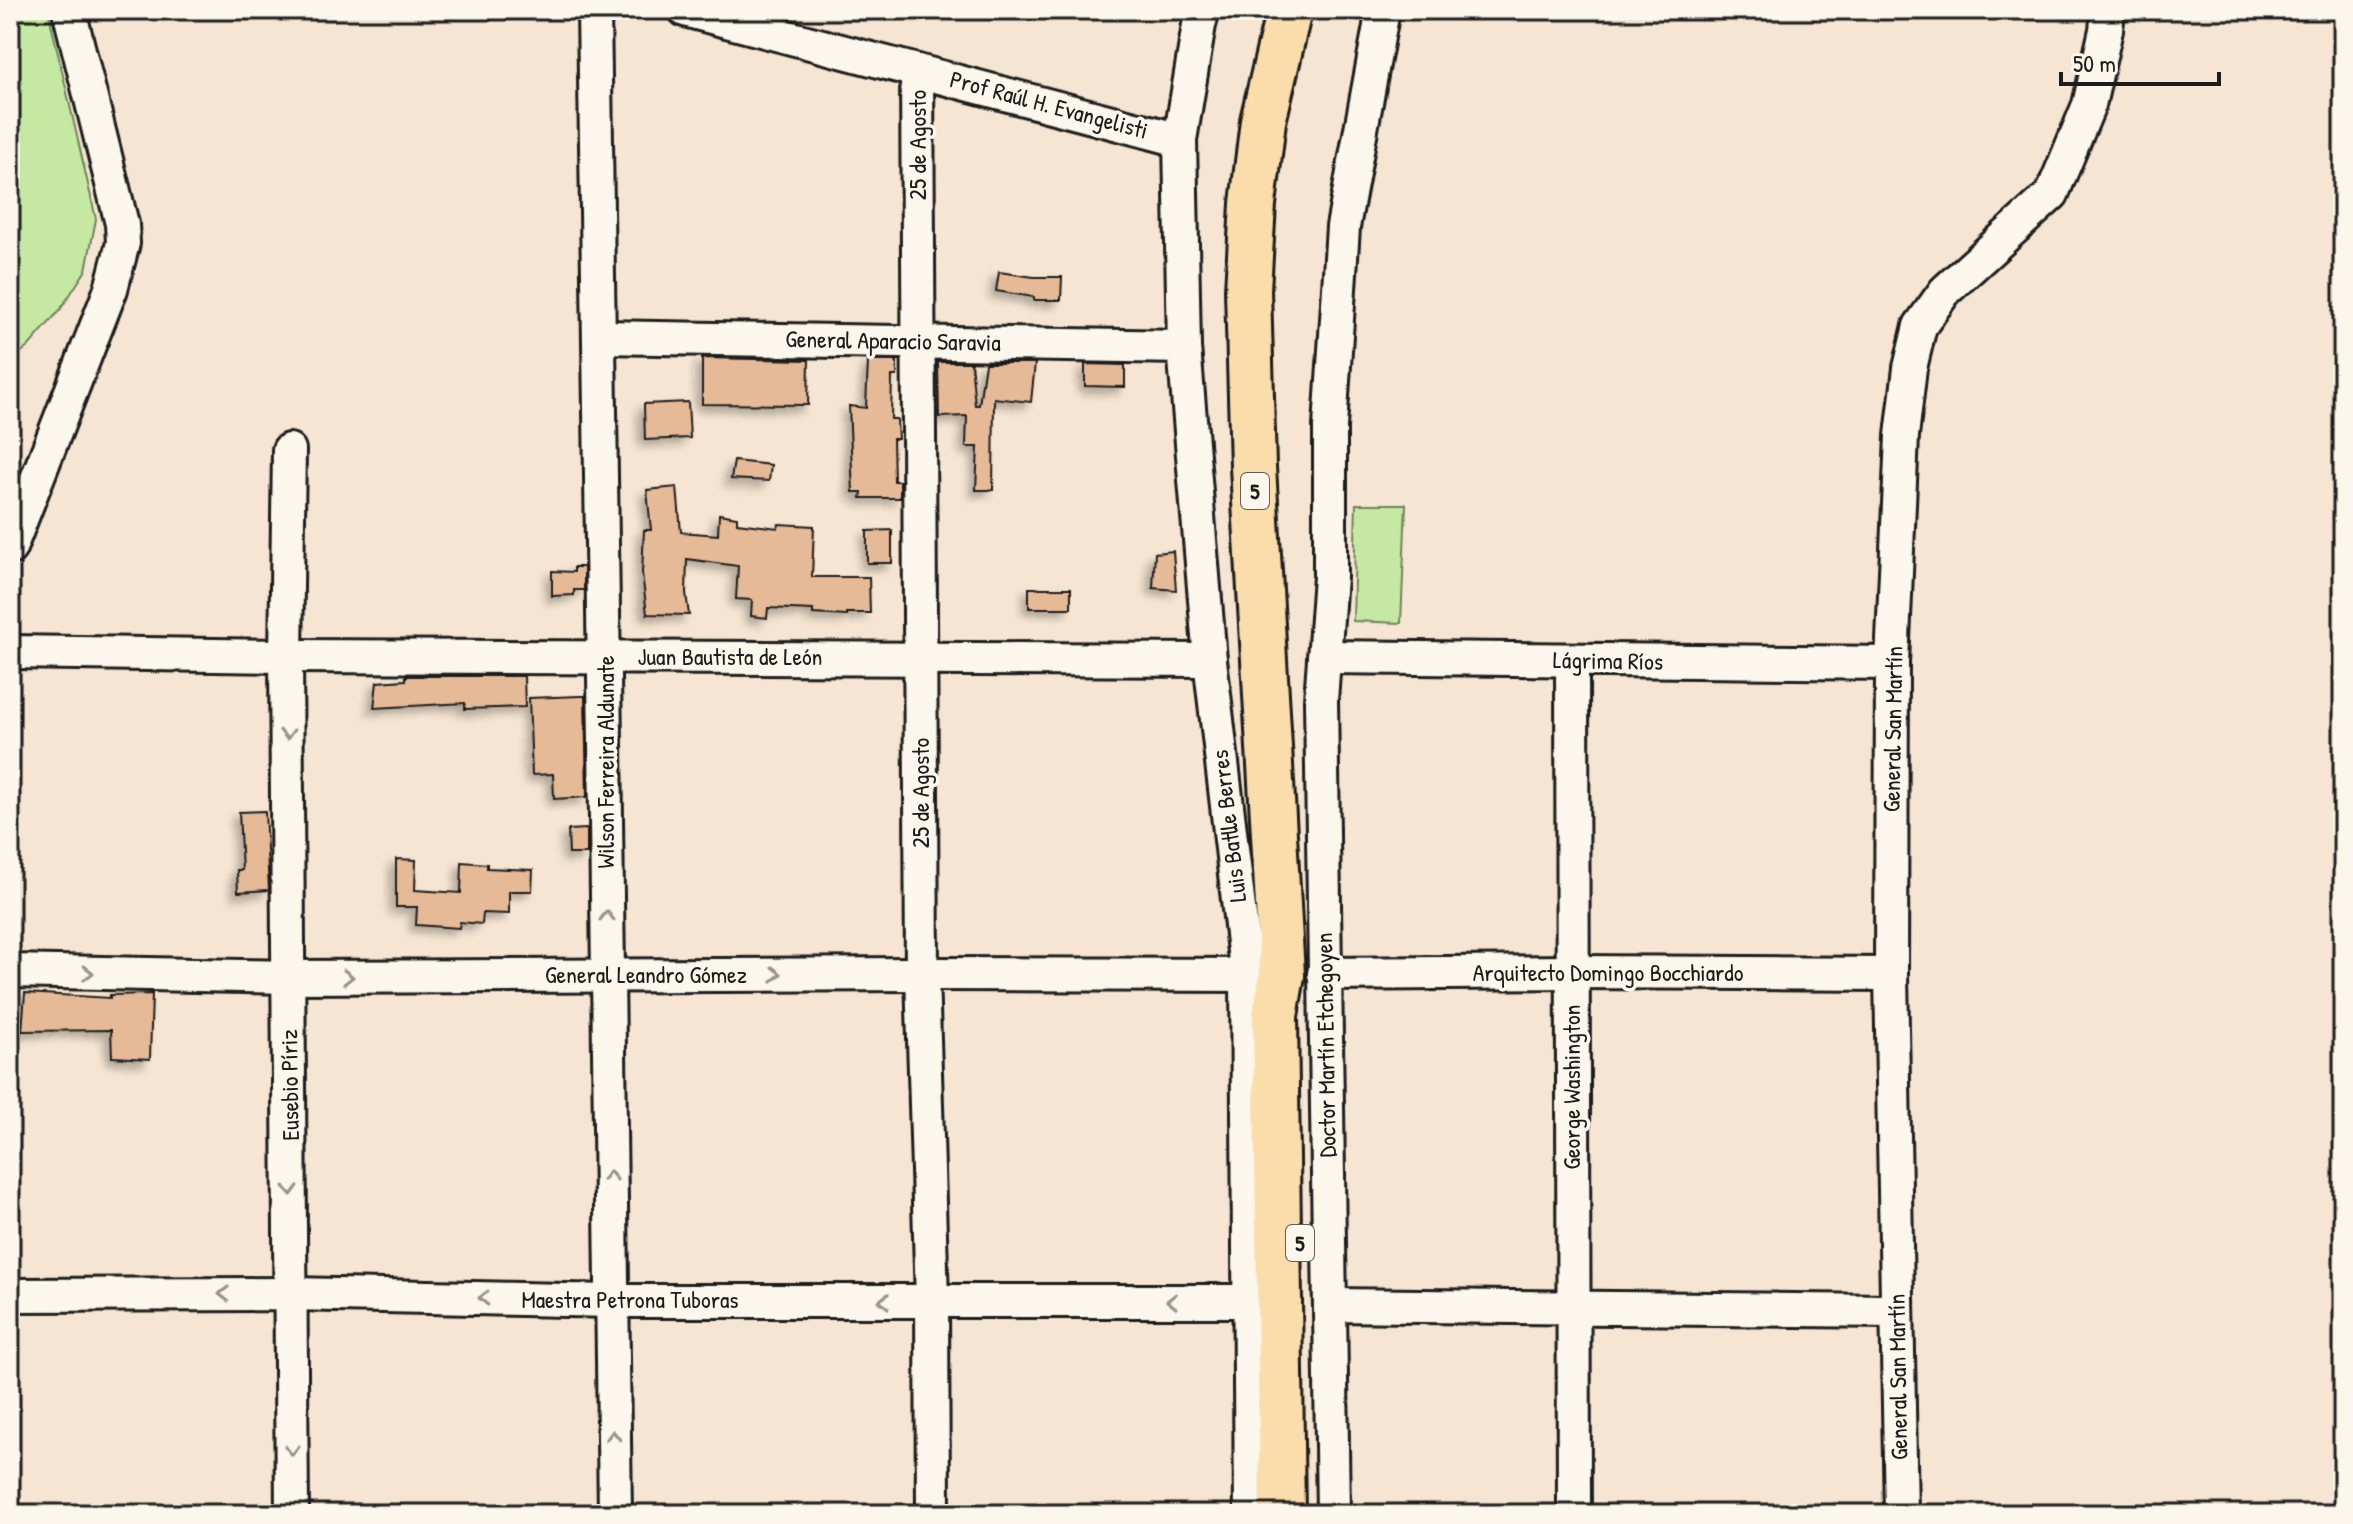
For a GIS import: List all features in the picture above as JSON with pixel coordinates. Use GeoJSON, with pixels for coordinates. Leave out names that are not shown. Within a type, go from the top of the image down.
{"type":"FeatureCollection","features":[{"type":"Feature","properties":{"kind":"highway","name":"5"},"geometry":{"type":"LineString","coordinates":[[1289,10],[1263,121],[1253,204],[1248,290],[1253,467],[1284,975],[1297,1015],[1303,1514]]}},
{"type":"Feature","properties":{"kind":"highway","name":"5"},"geometry":{"type":"LineString","coordinates":[[1282,1514],[1275,1016],[1284,975]]}},
{"type":"Feature","properties":{"kind":"street"},"geometry":{"type":"LineString","coordinates":[[10,548],[111,289],[123,243],[122,224],[69,10]]}},
{"type":"Feature","properties":{"kind":"street","name":"Wilson Ferreira Aldunate"},"geometry":{"type":"LineString","coordinates":[[594,10],[606,656],[615,1514]]}},
{"type":"Feature","properties":{"kind":"street","name":"Prof Raúl H. Evangelisti"},"geometry":{"type":"LineString","coordinates":[[685,10],[1180,140]]}},
{"type":"Feature","properties":{"kind":"street","name":"Luis Batlle Berres"},"geometry":{"type":"LineString","coordinates":[[1203,10],[1180,140],[1184,347],[1210,660],[1284,975],[1250,1301],[1251,1514]]}},
{"type":"Feature","properties":{"kind":"street","name":"Doctor Martín Etchegoyen"},"geometry":{"type":"LineString","coordinates":[[1333,1514],[1330,1305],[1284,975],[1320,732],[1330,577],[1330,427],[1343,227],[1383,10]]}},
{"type":"Feature","properties":{"kind":"street","name":"General San Martín"},"geometry":{"type":"LineString","coordinates":[[1901,1514],[1891,974],[1892,663],[1902,436],[1910,368],[1920,326],[1945,291],[2052,194],[2089,105],[2108,10]]}},
{"type":"Feature","properties":{"kind":"street","name":"25 de Agosto"},"geometry":{"type":"LineString","coordinates":[[917,71],[922,974],[932,1301],[933,1514]]}},
{"type":"Feature","properties":{"kind":"street","name":"General Aparacio Saravia"},"geometry":{"type":"LineString","coordinates":[[601,337],[1184,347]]}},
{"type":"Feature","properties":{"kind":"street","name":"Eusebio Píriz"},"geometry":{"type":"LineString","coordinates":[[289,450],[286,656],[292,1514]]}},
{"type":"Feature","properties":{"kind":"street","name":"Juan Bautista de León"},"geometry":{"type":"LineString","coordinates":[[10,652],[1210,660]]}},
{"type":"Feature","properties":{"kind":"street","name":"Lágrima Ríos"},"geometry":{"type":"LineString","coordinates":[[1324,657],[1892,663]]}},
{"type":"Feature","properties":{"kind":"street","name":"George Washington"},"geometry":{"type":"LineString","coordinates":[[1572,661],[1574,1514]]}},
{"type":"Feature","properties":{"kind":"street","name":"General Leandro Gómez"},"geometry":{"type":"LineString","coordinates":[[10,971],[289,977],[1284,975]]}},
{"type":"Feature","properties":{"kind":"street","name":"Arquitecto Domingo Bocchiardo"},"geometry":{"type":"LineString","coordinates":[[1284,975],[1572,972],[1891,974]]}},
{"type":"Feature","properties":{"kind":"street","name":"Maestra Petrona Tuboras"},"geometry":{"type":"LineString","coordinates":[[10,1295],[292,1294],[611,1301],[1250,1301]]}},
{"type":"Feature","properties":{"kind":"street"},"geometry":{"type":"LineString","coordinates":[[1330,1305],[1896,1311]]}},
{"type":"Feature","properties":{"kind":"green space"},"geometry":{"type":"Polygon","coordinates":[[[10,10],[48,10],[96,219],[86,270],[60,310],[28,347],[10,360],[10,10]]]}},
{"type":"Feature","properties":{"kind":"green space"},"geometry":{"type":"Polygon","coordinates":[[[1356,504],[1406,504],[1401,623],[1353,621],[1356,504]]]}},
{"type":"Feature","properties":{"kind":"building"},"geometry":{"type":"Polygon","coordinates":[[[999,272],[1062,277],[1061,300],[1034,300],[1034,297],[996,291],[999,272]]]}},
{"type":"Feature","properties":{"kind":"building"},"geometry":{"type":"Polygon","coordinates":[[[702,358],[809,360],[808,405],[702,404],[702,358]]]}},
{"type":"Feature","properties":{"kind":"building"},"geometry":{"type":"Polygon","coordinates":[[[868,361],[897,361],[897,376],[892,376],[891,419],[897,419],[898,439],[893,439],[894,481],[900,481],[900,498],[861,498],[862,492],[853,492],[849,406],[866,408],[868,361]]]}},
{"type":"Feature","properties":{"kind":"building"},"geometry":{"type":"Polygon","coordinates":[[[938,362],[971,362],[975,405],[979,405],[985,363],[1035,363],[1031,402],[994,398],[993,490],[976,490],[978,447],[966,447],[967,416],[939,417],[938,362]]]}},
{"type":"Feature","properties":{"kind":"building"},"geometry":{"type":"Polygon","coordinates":[[[1085,364],[1125,365],[1125,387],[1085,386],[1085,364]]]}},
{"type":"Feature","properties":{"kind":"building"},"geometry":{"type":"Polygon","coordinates":[[[688,402],[690,438],[645,440],[644,404],[688,402]]]}},
{"type":"Feature","properties":{"kind":"building"},"geometry":{"type":"Polygon","coordinates":[[[734,461],[771,465],[769,481],[731,479],[734,461]]]}},
{"type":"Feature","properties":{"kind":"building"},"geometry":{"type":"Polygon","coordinates":[[[677,487],[681,532],[718,535],[719,514],[737,517],[737,523],[778,528],[779,524],[814,526],[812,577],[869,577],[870,613],[847,613],[847,616],[813,614],[813,610],[768,608],[767,618],[751,616],[752,600],[736,599],[738,566],[687,559],[689,615],[647,614],[642,573],[644,530],[651,530],[647,490],[677,487]]]}},
{"type":"Feature","properties":{"kind":"building"},"geometry":{"type":"Polygon","coordinates":[[[892,530],[892,563],[867,563],[867,531],[892,530]]]}},
{"type":"Feature","properties":{"kind":"building"},"geometry":{"type":"Polygon","coordinates":[[[1173,551],[1176,590],[1153,588],[1155,553],[1173,551]]]}},
{"type":"Feature","properties":{"kind":"building"},"geometry":{"type":"Polygon","coordinates":[[[574,567],[584,567],[584,590],[574,590],[574,595],[552,596],[552,571],[574,572],[574,567]]]}},
{"type":"Feature","properties":{"kind":"building"},"geometry":{"type":"Polygon","coordinates":[[[1029,588],[1071,588],[1071,608],[1029,608],[1029,588]]]}},
{"type":"Feature","properties":{"kind":"building"},"geometry":{"type":"Polygon","coordinates":[[[406,676],[524,676],[525,707],[465,709],[465,703],[374,708],[377,682],[406,680],[406,676]]]}},
{"type":"Feature","properties":{"kind":"building"},"geometry":{"type":"Polygon","coordinates":[[[585,696],[587,797],[554,799],[553,774],[532,775],[529,698],[585,696]]]}},
{"type":"Feature","properties":{"kind":"building"},"geometry":{"type":"Polygon","coordinates":[[[265,811],[269,890],[238,892],[237,870],[242,870],[239,812],[265,811]]]}},
{"type":"Feature","properties":{"kind":"building"},"geometry":{"type":"Polygon","coordinates":[[[587,829],[587,854],[569,854],[568,830],[587,829]]]}},
{"type":"Feature","properties":{"kind":"building"},"geometry":{"type":"Polygon","coordinates":[[[396,859],[416,860],[415,890],[461,893],[462,862],[487,864],[487,868],[533,870],[532,891],[509,891],[509,914],[483,913],[482,924],[460,922],[459,928],[416,925],[417,907],[396,907],[396,859]]]}},
{"type":"Feature","properties":{"kind":"building"},"geometry":{"type":"Polygon","coordinates":[[[25,993],[110,998],[110,995],[152,994],[150,1059],[112,1057],[111,1030],[22,1031],[25,993]]]}}]}
